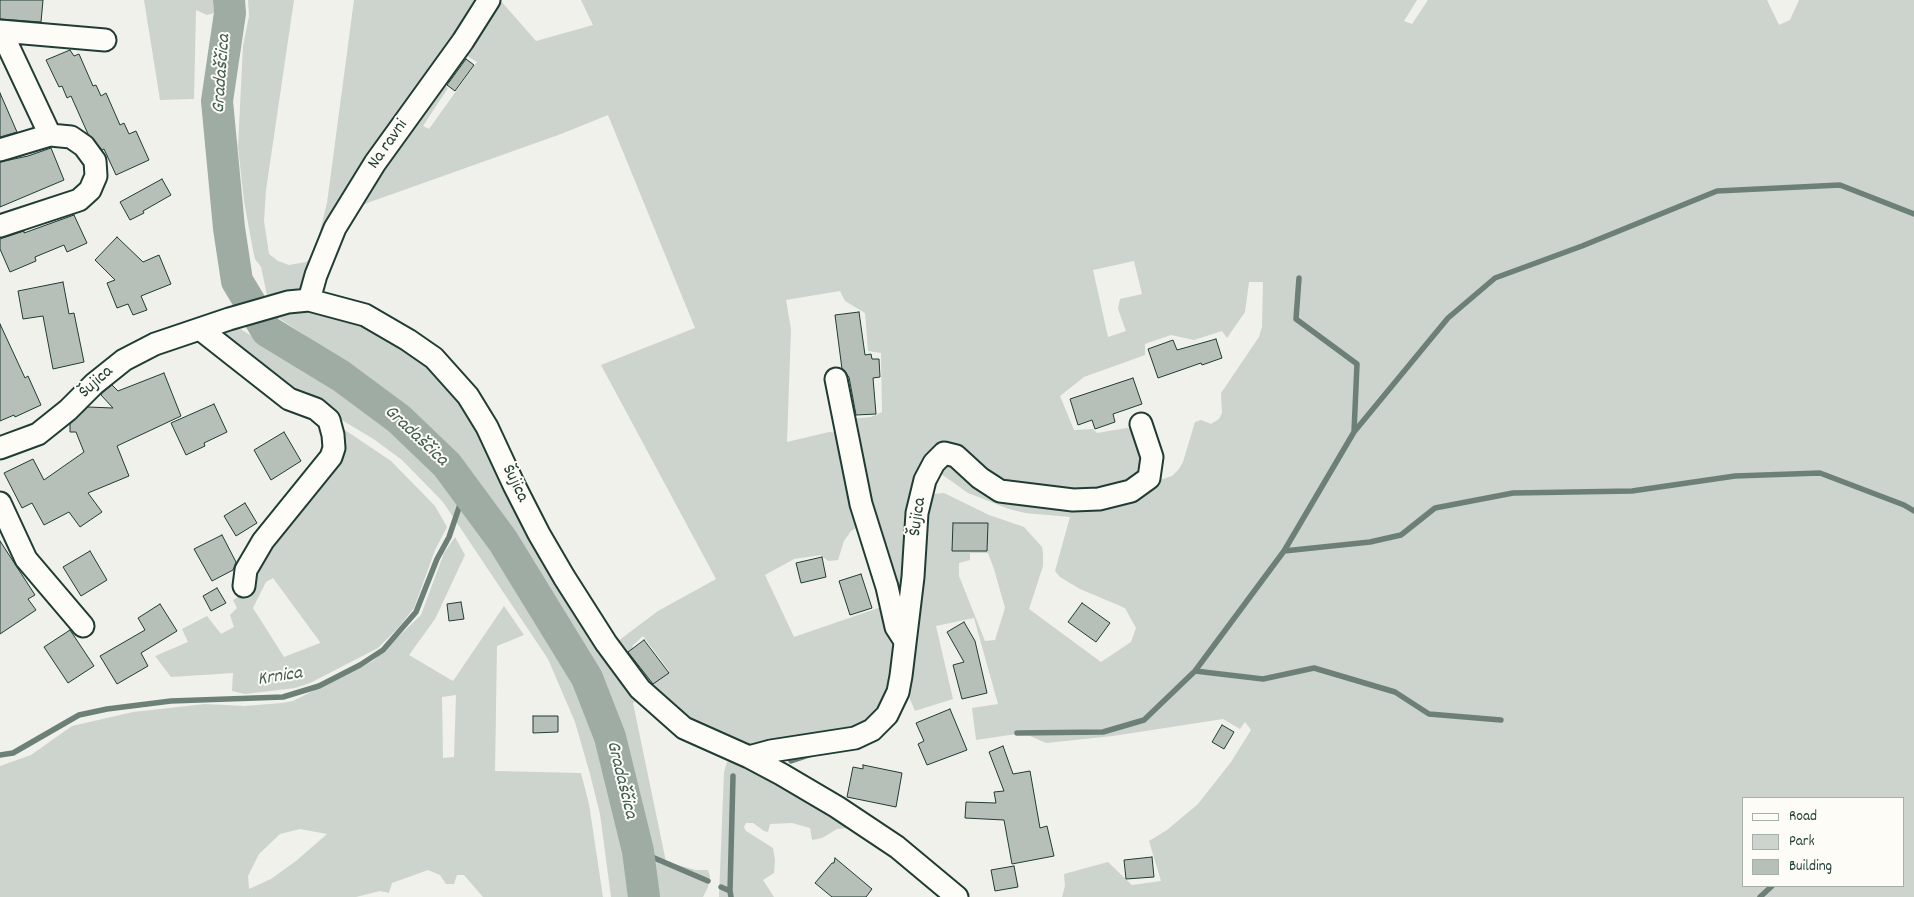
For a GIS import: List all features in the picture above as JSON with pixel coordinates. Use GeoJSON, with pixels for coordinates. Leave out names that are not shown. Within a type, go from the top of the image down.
{"type":"FeatureCollection","features":[{"type":"Feature","properties":{"kind":"street","name":"Na ravni"},"geometry":{"type":"LineString","coordinates":[[309,300],[316,275],[335,228],[375,163],[463,41],[489,0]]}},
{"type":"Feature","properties":{"kind":"street"},"geometry":{"type":"LineString","coordinates":[[1,31],[105,40]]}},
{"type":"Feature","properties":{"kind":"street"},"geometry":{"type":"LineString","coordinates":[[1,31],[50,135]]}},
{"type":"Feature","properties":{"kind":"street"},"geometry":{"type":"LineString","coordinates":[[0,150],[50,135],[71,137],[84,146],[95,161],[96,176],[90,190],[80,200],[0,226]]}},
{"type":"Feature","properties":{"kind":"street","name":"Šujica"},"geometry":{"type":"LineString","coordinates":[[0,448],[38,434],[124,360],[156,344],[229,319],[288,302],[309,300],[365,315],[408,340],[434,358],[468,396],[487,427],[539,534],[564,577],[606,643],[640,689],[684,728],[705,739],[749,756],[837,807],[897,846],[958,897]]}},
{"type":"Feature","properties":{"kind":"street"},"geometry":{"type":"LineString","coordinates":[[200,329],[289,398],[316,409],[329,420],[333,435],[334,448],[330,458],[263,542],[246,570],[244,586]]}},
{"type":"Feature","properties":{"kind":"street"},"geometry":{"type":"LineString","coordinates":[[836,379],[861,504],[887,588],[896,627],[905,641]]}},
{"type":"Feature","properties":{"kind":"street","name":"Šujica"},"geometry":{"type":"LineString","coordinates":[[749,756],[855,738],[872,730],[887,715],[898,692],[913,577],[918,514],[925,480],[934,463],[944,453],[956,456],[980,478],[1000,491],[1073,500],[1099,500],[1131,490],[1149,478],[1152,457],[1141,424]]}},
{"type":"Feature","properties":{"kind":"street"},"geometry":{"type":"LineString","coordinates":[[0,503],[26,559],[83,626]]}},
{"type":"Feature","properties":{"kind":"green space"},"geometry":{"type":"Polygon","coordinates":[[[144,0],[213,0],[214,13],[207,15],[196,10],[194,99],[160,100],[144,0]]]}},
{"type":"Feature","properties":{"kind":"green space"},"geometry":{"type":"Polygon","coordinates":[[[248,0],[294,0],[266,190],[264,221],[269,254],[278,261],[289,265],[306,262],[314,255],[327,203],[354,0],[482,0],[307,280],[299,290],[267,295],[261,267],[255,259],[252,245],[244,201],[238,147],[243,46],[249,16],[248,0]]]}},
{"type":"Feature","properties":{"kind":"green space"},"geometry":{"type":"Polygon","coordinates":[[[494,0],[500,0],[536,41],[593,25],[581,0],[1417,0],[1404,21],[1412,24],[1428,0],[1767,0],[1779,25],[1790,20],[1799,0],[1914,0],[1914,897],[1062,897],[1065,886],[1064,874],[1108,862],[1132,885],[1161,881],[1149,841],[1167,830],[1198,804],[1231,762],[1251,730],[1245,722],[1240,729],[1223,719],[1113,736],[1046,743],[1023,733],[976,740],[972,708],[998,704],[974,618],[936,626],[953,699],[915,711],[904,685],[925,507],[933,494],[944,493],[989,515],[1024,527],[1042,547],[1043,554],[1043,566],[1029,609],[1101,662],[1131,642],[1136,628],[1125,608],[1080,589],[1060,577],[1055,571],[1070,517],[1025,513],[1009,509],[968,493],[940,473],[938,469],[942,462],[948,458],[986,488],[1011,500],[1043,504],[1100,506],[1137,493],[1154,482],[1172,476],[1183,462],[1195,422],[1201,420],[1211,424],[1219,419],[1222,413],[1221,393],[1259,337],[1262,327],[1263,282],[1249,282],[1245,312],[1227,338],[1222,331],[1194,340],[1171,335],[1145,344],[1145,355],[1084,377],[1060,396],[1074,430],[1093,429],[1097,433],[1127,428],[1135,431],[1141,442],[1143,467],[1137,478],[1123,487],[1088,493],[1009,487],[982,473],[957,448],[947,446],[933,451],[920,473],[914,496],[905,612],[902,625],[898,626],[890,587],[866,506],[849,419],[871,417],[882,412],[881,353],[868,351],[865,313],[845,301],[840,291],[786,300],[791,329],[787,442],[829,432],[842,433],[861,525],[851,531],[844,541],[838,560],[828,561],[821,555],[794,559],[765,575],[794,637],[887,605],[897,639],[898,676],[892,695],[882,713],[870,726],[845,736],[752,747],[706,733],[670,709],[650,691],[614,644],[658,611],[716,579],[601,365],[695,328],[608,115],[561,134],[370,202],[351,211],[377,167],[440,81],[448,88],[423,126],[429,129],[477,62],[459,51],[494,0]],[[1134,261],[1093,270],[1108,337],[1126,331],[1118,309],[1120,299],[1142,294],[1134,261]],[[970,553],[970,560],[959,563],[959,576],[985,641],[995,640],[1005,608],[994,569],[988,553],[970,553]],[[643,636],[632,646],[656,680],[669,671],[643,636]]]}},
{"type":"Feature","properties":{"kind":"green space"},"geometry":{"type":"Polygon","coordinates":[[[304,307],[346,317],[407,348],[451,388],[639,699],[633,703],[666,862],[696,870],[708,870],[710,876],[708,887],[703,897],[656,897],[643,827],[625,748],[606,690],[484,489],[436,437],[371,379],[274,315],[304,307]]]}},
{"type":"Feature","properties":{"kind":"green space"},"geometry":{"type":"Polygon","coordinates":[[[234,325],[376,413],[439,467],[452,495],[472,521],[488,537],[532,602],[584,693],[612,776],[621,844],[632,897],[611,897],[600,814],[590,774],[575,722],[548,659],[443,502],[402,460],[375,440],[274,379],[216,332],[234,325]]]}},
{"type":"Feature","properties":{"kind":"green space"},"geometry":{"type":"Polygon","coordinates":[[[342,428],[391,461],[435,506],[447,527],[435,550],[414,608],[378,648],[310,683],[295,688],[245,694],[232,691],[233,673],[171,677],[155,656],[188,642],[182,629],[207,616],[221,634],[234,627],[230,615],[237,608],[233,600],[250,590],[250,567],[342,428]],[[273,578],[266,582],[253,608],[284,657],[320,642],[273,578]]]}},
{"type":"Feature","properties":{"kind":"green space"},"geometry":{"type":"Polygon","coordinates":[[[455,537],[465,555],[435,619],[409,655],[453,681],[504,606],[524,635],[497,646],[495,771],[581,773],[589,804],[603,897],[483,897],[464,875],[457,875],[454,884],[446,884],[440,875],[428,870],[392,883],[389,893],[380,891],[356,897],[0,897],[0,766],[31,755],[72,726],[133,712],[205,704],[245,706],[293,701],[373,661],[421,615],[444,553],[455,537]],[[456,695],[442,697],[443,758],[454,757],[456,695]],[[300,829],[280,834],[259,854],[248,876],[249,889],[271,879],[296,861],[327,834],[300,829]]]}},
{"type":"Feature","properties":{"kind":"green space"},"geometry":{"type":"Polygon","coordinates":[[[736,759],[750,765],[851,828],[837,829],[822,838],[812,840],[810,828],[792,823],[770,824],[768,832],[753,823],[746,823],[744,827],[746,831],[773,848],[775,860],[774,873],[763,880],[774,897],[719,897],[724,772],[727,762],[736,759]]]}},
{"type":"Feature","properties":{"kind":"building"},"geometry":{"type":"Polygon","coordinates":[[[0,0],[43,0],[41,22],[0,19],[0,0]]]}},
{"type":"Feature","properties":{"kind":"building"},"geometry":{"type":"Polygon","coordinates":[[[70,50],[74,56],[79,54],[93,86],[96,85],[101,96],[106,93],[120,125],[124,123],[129,134],[136,131],[149,160],[116,175],[104,149],[102,150],[88,134],[71,96],[67,98],[62,86],[59,87],[46,60],[70,50]]]}},
{"type":"Feature","properties":{"kind":"building"},"geometry":{"type":"Polygon","coordinates":[[[466,59],[474,65],[455,91],[447,85],[466,59]]]}},
{"type":"Feature","properties":{"kind":"building"},"geometry":{"type":"Polygon","coordinates":[[[0,93],[17,132],[0,137],[0,93]]]}},
{"type":"Feature","properties":{"kind":"building"},"geometry":{"type":"Polygon","coordinates":[[[51,148],[64,180],[0,207],[0,162],[28,156],[51,148]]]}},
{"type":"Feature","properties":{"kind":"building"},"geometry":{"type":"Polygon","coordinates":[[[162,179],[171,195],[130,220],[120,202],[162,179]]]}},
{"type":"Feature","properties":{"kind":"building"},"geometry":{"type":"Polygon","coordinates":[[[74,215],[87,243],[67,252],[64,245],[35,257],[36,261],[10,272],[0,249],[0,239],[24,231],[24,233],[74,215]]]}},
{"type":"Feature","properties":{"kind":"building"},"geometry":{"type":"Polygon","coordinates":[[[117,237],[143,262],[159,255],[171,284],[141,296],[147,310],[133,315],[128,304],[117,308],[107,283],[115,280],[95,260],[117,237]]]}},
{"type":"Feature","properties":{"kind":"building"},"geometry":{"type":"Polygon","coordinates":[[[63,282],[69,314],[74,313],[84,362],[53,369],[43,316],[23,319],[18,291],[63,282]]]}},
{"type":"Feature","properties":{"kind":"building"},"geometry":{"type":"Polygon","coordinates":[[[859,312],[865,355],[871,354],[872,359],[879,359],[880,377],[873,378],[876,414],[856,415],[849,377],[842,369],[835,315],[859,312]]]}},
{"type":"Feature","properties":{"kind":"building"},"geometry":{"type":"Polygon","coordinates":[[[0,324],[25,378],[28,376],[41,405],[15,417],[14,415],[0,421],[0,324]]]}},
{"type":"Feature","properties":{"kind":"building"},"geometry":{"type":"Polygon","coordinates":[[[1216,339],[1222,358],[1158,378],[1148,349],[1173,340],[1177,350],[1216,339]]]}},
{"type":"Feature","properties":{"kind":"building"},"geometry":{"type":"Polygon","coordinates":[[[164,373],[181,416],[117,446],[129,476],[88,493],[102,512],[80,527],[69,512],[44,525],[32,503],[22,508],[4,473],[33,459],[44,480],[84,452],[76,432],[70,432],[70,424],[88,407],[113,408],[101,395],[102,393],[112,385],[118,391],[164,373]]]}},
{"type":"Feature","properties":{"kind":"building"},"geometry":{"type":"Polygon","coordinates":[[[1133,378],[1142,404],[1113,414],[1115,422],[1095,429],[1092,420],[1078,425],[1070,399],[1133,378]]]}},
{"type":"Feature","properties":{"kind":"building"},"geometry":{"type":"Polygon","coordinates":[[[214,404],[227,432],[204,443],[205,446],[186,455],[171,423],[214,404]]]}},
{"type":"Feature","properties":{"kind":"building"},"geometry":{"type":"Polygon","coordinates":[[[284,432],[301,461],[271,480],[254,450],[284,432]]]}},
{"type":"Feature","properties":{"kind":"building"},"geometry":{"type":"Polygon","coordinates":[[[245,503],[257,523],[236,536],[224,516],[245,503]]]}},
{"type":"Feature","properties":{"kind":"building"},"geometry":{"type":"Polygon","coordinates":[[[953,523],[988,523],[987,551],[952,551],[953,523]]]}},
{"type":"Feature","properties":{"kind":"building"},"geometry":{"type":"Polygon","coordinates":[[[222,535],[236,562],[233,570],[212,581],[194,549],[222,535]]]}},
{"type":"Feature","properties":{"kind":"building"},"geometry":{"type":"Polygon","coordinates":[[[0,541],[35,595],[28,599],[36,610],[0,634],[0,541]]]}},
{"type":"Feature","properties":{"kind":"building"},"geometry":{"type":"Polygon","coordinates":[[[90,551],[107,580],[81,596],[63,567],[90,551]]]}},
{"type":"Feature","properties":{"kind":"building"},"geometry":{"type":"Polygon","coordinates":[[[822,557],[826,577],[801,583],[796,563],[822,557]]]}},
{"type":"Feature","properties":{"kind":"building"},"geometry":{"type":"Polygon","coordinates":[[[861,574],[872,608],[850,615],[839,581],[861,574]]]}},
{"type":"Feature","properties":{"kind":"building"},"geometry":{"type":"Polygon","coordinates":[[[217,588],[226,603],[211,611],[203,596],[217,588]]]}},
{"type":"Feature","properties":{"kind":"building"},"geometry":{"type":"Polygon","coordinates":[[[461,602],[464,619],[449,621],[447,604],[461,602]]]}},
{"type":"Feature","properties":{"kind":"building"},"geometry":{"type":"Polygon","coordinates":[[[1082,603],[1110,623],[1096,642],[1068,622],[1082,603]]]}},
{"type":"Feature","properties":{"kind":"building"},"geometry":{"type":"Polygon","coordinates":[[[160,604],[177,631],[141,653],[148,666],[117,684],[100,656],[145,630],[138,618],[160,604]]]}},
{"type":"Feature","properties":{"kind":"building"},"geometry":{"type":"Polygon","coordinates":[[[964,622],[975,641],[987,693],[962,699],[953,665],[964,662],[947,632],[964,622]]]}},
{"type":"Feature","properties":{"kind":"building"},"geometry":{"type":"Polygon","coordinates":[[[70,630],[94,666],[68,683],[44,647],[70,630]]]}},
{"type":"Feature","properties":{"kind":"building"},"geometry":{"type":"Polygon","coordinates":[[[644,640],[669,673],[653,684],[628,652],[644,640]]]}},
{"type":"Feature","properties":{"kind":"building"},"geometry":{"type":"Polygon","coordinates":[[[950,709],[967,750],[927,765],[918,744],[924,741],[916,723],[950,709]]]}},
{"type":"Feature","properties":{"kind":"building"},"geometry":{"type":"Polygon","coordinates":[[[533,716],[558,716],[558,732],[533,733],[533,716]]]}},
{"type":"Feature","properties":{"kind":"building"},"geometry":{"type":"Polygon","coordinates":[[[1222,725],[1234,732],[1224,749],[1212,742],[1222,725]]]}},
{"type":"Feature","properties":{"kind":"building"},"geometry":{"type":"Polygon","coordinates":[[[1003,746],[1013,774],[1030,771],[1040,828],[1047,826],[1054,856],[1012,864],[1004,820],[965,818],[966,802],[996,803],[994,792],[1004,791],[989,752],[1003,746]]]}},
{"type":"Feature","properties":{"kind":"building"},"geometry":{"type":"Polygon","coordinates":[[[863,765],[902,773],[896,807],[847,797],[853,767],[863,769],[863,765]]]}},
{"type":"Feature","properties":{"kind":"building"},"geometry":{"type":"Polygon","coordinates":[[[1152,857],[1154,877],[1126,879],[1124,860],[1152,857]]]}},
{"type":"Feature","properties":{"kind":"building"},"geometry":{"type":"Polygon","coordinates":[[[835,858],[872,889],[866,897],[832,897],[815,883],[834,863],[835,858]]]}},
{"type":"Feature","properties":{"kind":"building"},"geometry":{"type":"Polygon","coordinates":[[[1014,866],[1018,887],[995,891],[991,870],[1014,866]]]}},
{"type":"Feature","properties":{"kind":"waterway","name":"Gradaščica"},"geometry":{"type":"LineString","coordinates":[[229,0],[230,13],[217,101],[229,228],[237,281],[267,331],[341,376],[399,419],[447,465],[503,541],[587,678],[610,737],[638,851],[644,897]]}},
{"type":"Feature","properties":{"kind":"waterway"},"geometry":{"type":"LineString","coordinates":[[1017,733],[1103,732],[1144,720],[1195,671],[1284,551],[1354,432],[1448,318],[1495,278],[1582,246],[1717,191],[1840,185],[1914,214]]}},
{"type":"Feature","properties":{"kind":"waterway"},"geometry":{"type":"LineString","coordinates":[[1299,278],[1296,319],[1357,364],[1354,432]]}},
{"type":"Feature","properties":{"kind":"waterway"},"geometry":{"type":"LineString","coordinates":[[1284,551],[1370,542],[1401,535],[1435,508],[1513,493],[1632,491],[1735,476],[1820,473],[1904,505],[1914,511]]}},
{"type":"Feature","properties":{"kind":"waterway","name":"Krnica"},"geometry":{"type":"LineString","coordinates":[[0,755],[13,753],[79,715],[107,709],[171,701],[283,697],[319,686],[360,665],[383,650],[416,612],[437,559],[449,537],[465,490]]}},
{"type":"Feature","properties":{"kind":"waterway"},"geometry":{"type":"LineString","coordinates":[[1195,671],[1263,679],[1314,668],[1395,692],[1429,714],[1501,720]]}},
{"type":"Feature","properties":{"kind":"waterway"},"geometry":{"type":"LineString","coordinates":[[791,761],[812,754]]}},
{"type":"Feature","properties":{"kind":"waterway"},"geometry":{"type":"LineString","coordinates":[[730,891],[733,776]]}},
{"type":"Feature","properties":{"kind":"waterway"},"geometry":{"type":"LineString","coordinates":[[638,851],[708,881]]}},
{"type":"Feature","properties":{"kind":"waterway"},"geometry":{"type":"LineString","coordinates":[[721,887],[730,891],[731,897]]}},
{"type":"Feature","properties":{"kind":"waterway"},"geometry":{"type":"LineString","coordinates":[[1760,897],[1771,887]]}}]}
